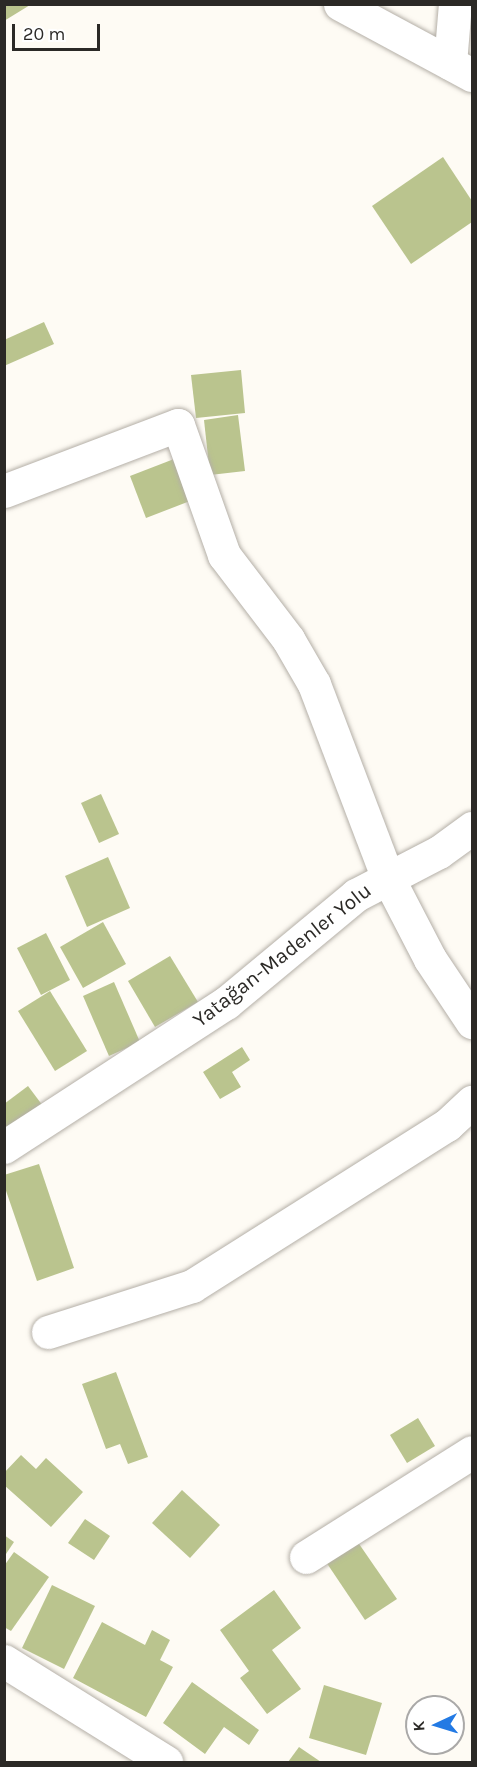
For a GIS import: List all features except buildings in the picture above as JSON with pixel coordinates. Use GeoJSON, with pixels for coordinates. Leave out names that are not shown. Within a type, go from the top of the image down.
{"type":"FeatureCollection","features":[{"type":"Feature","properties":{"kind":"street"},"geometry":{"type":"LineString","coordinates":[[340,4],[461,69]]}},
{"type":"Feature","properties":{"kind":"street"},"geometry":{"type":"LineString","coordinates":[[455,4],[461,69]]}},
{"type":"Feature","properties":{"kind":"street"},"geometry":{"type":"LineString","coordinates":[[4,491],[178,425],[224,555],[288,639],[314,684],[387,876],[430,959],[472,1022]]}},
{"type":"Feature","properties":{"kind":"street","name":"Yatağan-Madenler Yolu"},"geometry":{"type":"LineString","coordinates":[[4,1147],[226,1003],[356,894],[387,876],[439,852],[472,828]]}},
{"type":"Feature","properties":{"kind":"street"},"geometry":{"type":"LineString","coordinates":[[48,1332],[192,1286],[447,1125],[472,1102]]}},
{"type":"Feature","properties":{"kind":"street"},"geometry":{"type":"LineString","coordinates":[[306,1557],[472,1452]]}},
{"type":"Feature","properties":{"kind":"street"},"geometry":{"type":"LineString","coordinates":[[4,1661],[166,1762]]}}]}
